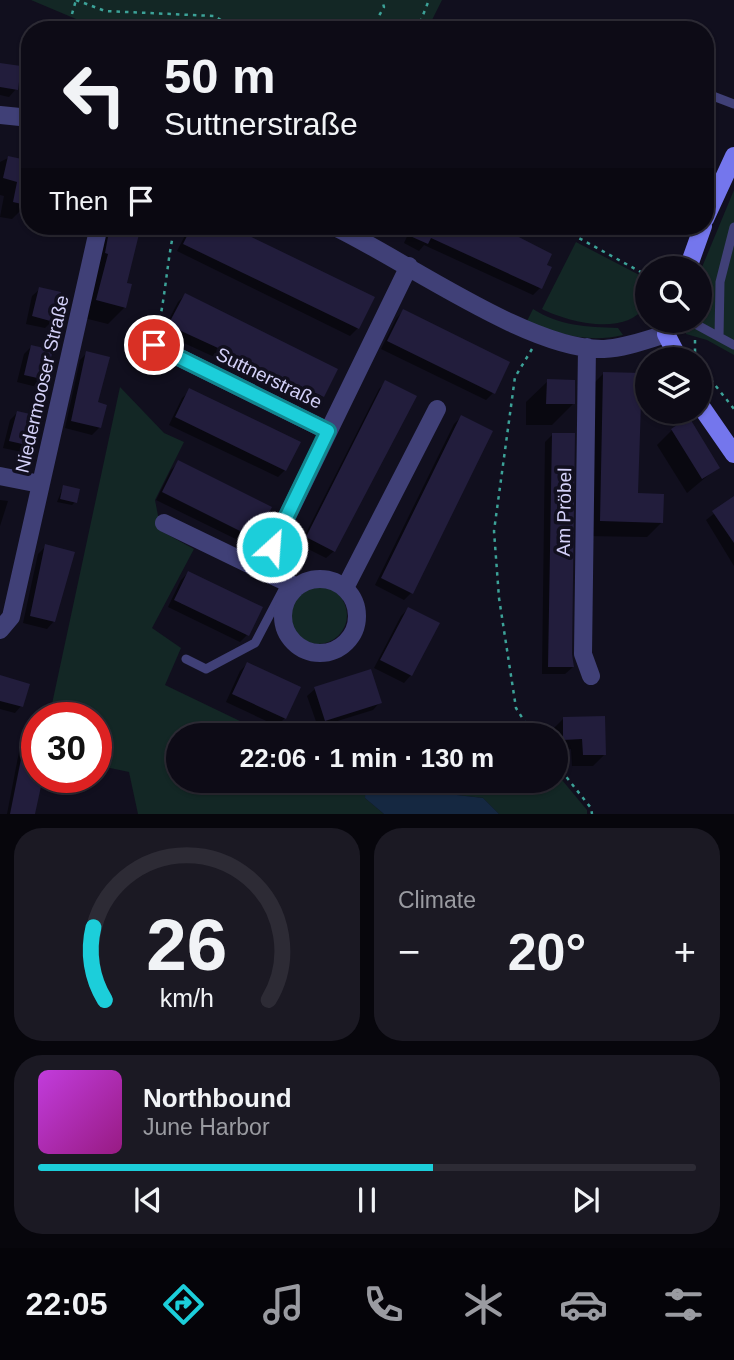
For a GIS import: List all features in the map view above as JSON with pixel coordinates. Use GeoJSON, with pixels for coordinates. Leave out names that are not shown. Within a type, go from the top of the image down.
{"type":"FeatureCollection","features":[{"type":"Feature","properties":{"kind":"street"},"geometry":{"type":"LineString","coordinates":[[0,115],[21,117]]}},
{"type":"Feature","properties":{"kind":"street"},"geometry":{"type":"LineString","coordinates":[[714,199],[734,156]]}},
{"type":"Feature","properties":{"kind":"street","name":"Niedermooser Straße"},"geometry":{"type":"LineString","coordinates":[[0,630],[11,617],[97,235]]}},
{"type":"Feature","properties":{"kind":"street"},"geometry":{"type":"LineString","coordinates":[[350,235],[505,320],[541,335],[587,347],[619,347],[653,333]]}},
{"type":"Feature","properties":{"kind":"street"},"geometry":{"type":"LineString","coordinates":[[692,256],[700,235]]}},
{"type":"Feature","properties":{"kind":"street"},"geometry":{"type":"LineString","coordinates":[[261,570],[409,266]]}},
{"type":"Feature","properties":{"kind":"street","name":"Suttnerstraße"},"geometry":{"type":"LineString","coordinates":[[154,345],[328,431]]}},
{"type":"Feature","properties":{"kind":"street","name":"Am Pröbel"},"geometry":{"type":"LineString","coordinates":[[587,347],[583,654],[591,676]]}},
{"type":"Feature","properties":{"kind":"street"},"geometry":{"type":"LineString","coordinates":[[345,588],[437,408]]}},
{"type":"Feature","properties":{"kind":"street"},"geometry":{"type":"LineString","coordinates":[[712,422],[734,454]]}},
{"type":"Feature","properties":{"kind":"street"},"geometry":{"type":"LineString","coordinates":[[0,476],[40,484]]}},
{"type":"Feature","properties":{"kind":"street"},"geometry":{"type":"LineString","coordinates":[[164,523],[292,585],[327,579],[345,588],[357,610],[353,634],[335,651],[323,654],[299,647],[284,627],[284,605],[292,585]]}},
{"type":"Feature","properties":{"kind":"lane"},"geometry":{"type":"LineString","coordinates":[[714,96],[734,104]]}},
{"type":"Feature","properties":{"kind":"lane"},"geometry":{"type":"LineString","coordinates":[[719,337],[720,282],[734,227]]}},
{"type":"Feature","properties":{"kind":"lane"},"geometry":{"type":"LineString","coordinates":[[712,333],[734,345]]}},
{"type":"Feature","properties":{"kind":"lane"},"geometry":{"type":"LineString","coordinates":[[186,659],[206,669],[255,643],[292,585]]}},
{"type":"Feature","properties":{"kind":"path"},"geometry":{"type":"LineString","coordinates":[[76,0],[104,11],[214,16],[223,21]]}},
{"type":"Feature","properties":{"kind":"path"},"geometry":{"type":"LineString","coordinates":[[376,21],[384,7],[382,0]]}},
{"type":"Feature","properties":{"kind":"path"},"geometry":{"type":"LineString","coordinates":[[421,21],[429,0]]}},
{"type":"Feature","properties":{"kind":"path"},"geometry":{"type":"LineString","coordinates":[[154,345],[167,286],[166,265],[173,235]]}},
{"type":"Feature","properties":{"kind":"path"},"geometry":{"type":"LineString","coordinates":[[573,235],[635,269]]}},
{"type":"Feature","properties":{"kind":"path"},"geometry":{"type":"LineString","coordinates":[[525,723],[516,708],[499,598],[494,531],[515,377],[541,335]]}},
{"type":"Feature","properties":{"kind":"path"},"geometry":{"type":"LineString","coordinates":[[712,381],[734,409]]}},
{"type":"Feature","properties":{"kind":"path"},"geometry":{"type":"LineString","coordinates":[[568,779],[591,808],[592,814]]}},
{"type":"Feature","properties":{"kind":"green space"},"geometry":{"type":"Polygon","coordinates":[[[31,0],[442,0],[432,21],[76,19],[31,0]]]}},
{"type":"Feature","properties":{"kind":"green space"},"geometry":{"type":"Polygon","coordinates":[[[734,190],[734,355],[707,340],[686,334],[712,333],[712,256],[707,256],[734,190]]]}},
{"type":"Feature","properties":{"kind":"green space"},"geometry":{"type":"Polygon","coordinates":[[[576,242],[635,273],[635,316],[625,321],[611,324],[581,322],[542,309],[576,242]]]}},
{"type":"Feature","properties":{"kind":"green space"},"geometry":{"type":"Polygon","coordinates":[[[533,309],[563,322],[618,328],[623,335],[586,338],[562,334],[527,321],[533,309]]]}},
{"type":"Feature","properties":{"kind":"green space"},"geometry":{"type":"Polygon","coordinates":[[[120,387],[164,433],[184,442],[155,500],[161,531],[194,549],[152,628],[181,648],[165,685],[244,723],[166,723],[166,793],[365,793],[365,798],[384,814],[138,814],[129,772],[112,768],[112,702],[52,702],[120,387]]]}},
{"type":"Feature","properties":{"kind":"green space"},"geometry":{"type":"Polygon","coordinates":[[[318,586],[339,594],[347,615],[339,636],[318,644],[297,636],[289,615],[297,594],[318,586]]]}},
{"type":"Feature","properties":{"kind":"green space"},"geometry":{"type":"Polygon","coordinates":[[[568,787],[587,810],[587,814],[499,814],[483,798],[440,793],[568,793],[568,787]]]}},
{"type":"Feature","properties":{"kind":"water"},"geometry":{"type":"Polygon","coordinates":[[[365,793],[440,793],[483,798],[499,814],[384,814],[365,798],[365,793]]]}},
{"type":"Feature","properties":{"kind":"building"},"geometry":{"type":"Polygon","coordinates":[[[0,63],[21,66],[18,90],[0,87],[0,63]]]}},
{"type":"Feature","properties":{"kind":"building"},"geometry":{"type":"Polygon","coordinates":[[[8,156],[21,159],[21,204],[13,202],[17,182],[3,178],[8,156]]]}},
{"type":"Feature","properties":{"kind":"building"},"geometry":{"type":"Polygon","coordinates":[[[108,235],[139,235],[127,283],[132,284],[126,308],[96,300],[108,254],[105,253],[108,235]]]}},
{"type":"Feature","properties":{"kind":"building"},"geometry":{"type":"Polygon","coordinates":[[[188,235],[248,235],[375,297],[359,329],[183,244],[188,235]]]}},
{"type":"Feature","properties":{"kind":"building"},"geometry":{"type":"Polygon","coordinates":[[[515,235],[552,254],[547,265],[552,267],[542,289],[431,238],[428,244],[410,236],[515,235]]]}},
{"type":"Feature","properties":{"kind":"building"},"geometry":{"type":"Polygon","coordinates":[[[39,287],[61,292],[54,322],[32,316],[39,287]]]}},
{"type":"Feature","properties":{"kind":"building"},"geometry":{"type":"Polygon","coordinates":[[[185,293],[338,369],[324,397],[168,325],[185,293]]]}},
{"type":"Feature","properties":{"kind":"building"},"geometry":{"type":"Polygon","coordinates":[[[403,309],[510,362],[495,394],[387,341],[403,309]]]}},
{"type":"Feature","properties":{"kind":"building"},"geometry":{"type":"Polygon","coordinates":[[[31,345],[53,350],[46,380],[24,375],[31,345]]]}},
{"type":"Feature","properties":{"kind":"building"},"geometry":{"type":"Polygon","coordinates":[[[86,351],[110,357],[98,402],[107,405],[101,428],[71,421],[86,351]]]}},
{"type":"Feature","properties":{"kind":"building"},"geometry":{"type":"Polygon","coordinates":[[[603,372],[635,373],[635,424],[640,424],[638,493],[664,494],[663,523],[600,521],[603,372]]]}},
{"type":"Feature","properties":{"kind":"building"},"geometry":{"type":"Polygon","coordinates":[[[547,379],[575,380],[575,404],[546,404],[547,379]]]}},
{"type":"Feature","properties":{"kind":"building"},"geometry":{"type":"Polygon","coordinates":[[[385,380],[417,396],[335,552],[306,537],[385,380]]]}},
{"type":"Feature","properties":{"kind":"building"},"geometry":{"type":"Polygon","coordinates":[[[189,388],[301,442],[286,471],[175,417],[189,388]]]}},
{"type":"Feature","properties":{"kind":"building"},"geometry":{"type":"Polygon","coordinates":[[[17,411],[39,416],[31,446],[9,441],[17,411]]]}},
{"type":"Feature","properties":{"kind":"building"},"geometry":{"type":"Polygon","coordinates":[[[461,415],[493,431],[413,594],[381,578],[461,415]]]}},
{"type":"Feature","properties":{"kind":"building"},"geometry":{"type":"Polygon","coordinates":[[[678,424],[693,424],[720,468],[702,479],[671,429],[678,424]]]}},
{"type":"Feature","properties":{"kind":"building"},"geometry":{"type":"Polygon","coordinates":[[[552,433],[575,433],[574,667],[548,667],[552,433]]]}},
{"type":"Feature","properties":{"kind":"building"},"geometry":{"type":"Polygon","coordinates":[[[178,460],[272,507],[256,539],[162,492],[178,460]]]}},
{"type":"Feature","properties":{"kind":"building"},"geometry":{"type":"Polygon","coordinates":[[[63,485],[80,489],[77,503],[60,499],[63,485]]]}},
{"type":"Feature","properties":{"kind":"building"},"geometry":{"type":"Polygon","coordinates":[[[734,496],[734,543],[712,511],[734,496]]]}},
{"type":"Feature","properties":{"kind":"building"},"geometry":{"type":"Polygon","coordinates":[[[45,544],[75,552],[55,622],[30,616],[45,544]]]}},
{"type":"Feature","properties":{"kind":"building"},"geometry":{"type":"Polygon","coordinates":[[[188,571],[263,607],[249,636],[174,600],[188,571]]]}},
{"type":"Feature","properties":{"kind":"building"},"geometry":{"type":"Polygon","coordinates":[[[408,607],[440,623],[412,676],[380,660],[408,607]]]}},
{"type":"Feature","properties":{"kind":"building"},"geometry":{"type":"Polygon","coordinates":[[[247,662],[301,687],[286,719],[232,694],[247,662]]]}},
{"type":"Feature","properties":{"kind":"building"},"geometry":{"type":"Polygon","coordinates":[[[371,669],[382,703],[325,721],[314,687],[371,669]]]}},
{"type":"Feature","properties":{"kind":"building"},"geometry":{"type":"Polygon","coordinates":[[[0,675],[30,684],[21,706],[0,701],[0,675]]]}},
{"type":"Feature","properties":{"kind":"building"},"geometry":{"type":"Polygon","coordinates":[[[605,716],[606,755],[583,755],[582,739],[568,740],[568,723],[563,723],[563,717],[605,716]]]}},
{"type":"Feature","properties":{"kind":"building"},"geometry":{"type":"Polygon","coordinates":[[[21,759],[21,793],[40,793],[35,814],[10,814],[21,759]]]}},
{"type":"Feature","properties":{"kind":"route"},"geometry":{"type":"LineString","coordinates":[[154,345],[328,431],[272,547]]}}]}
